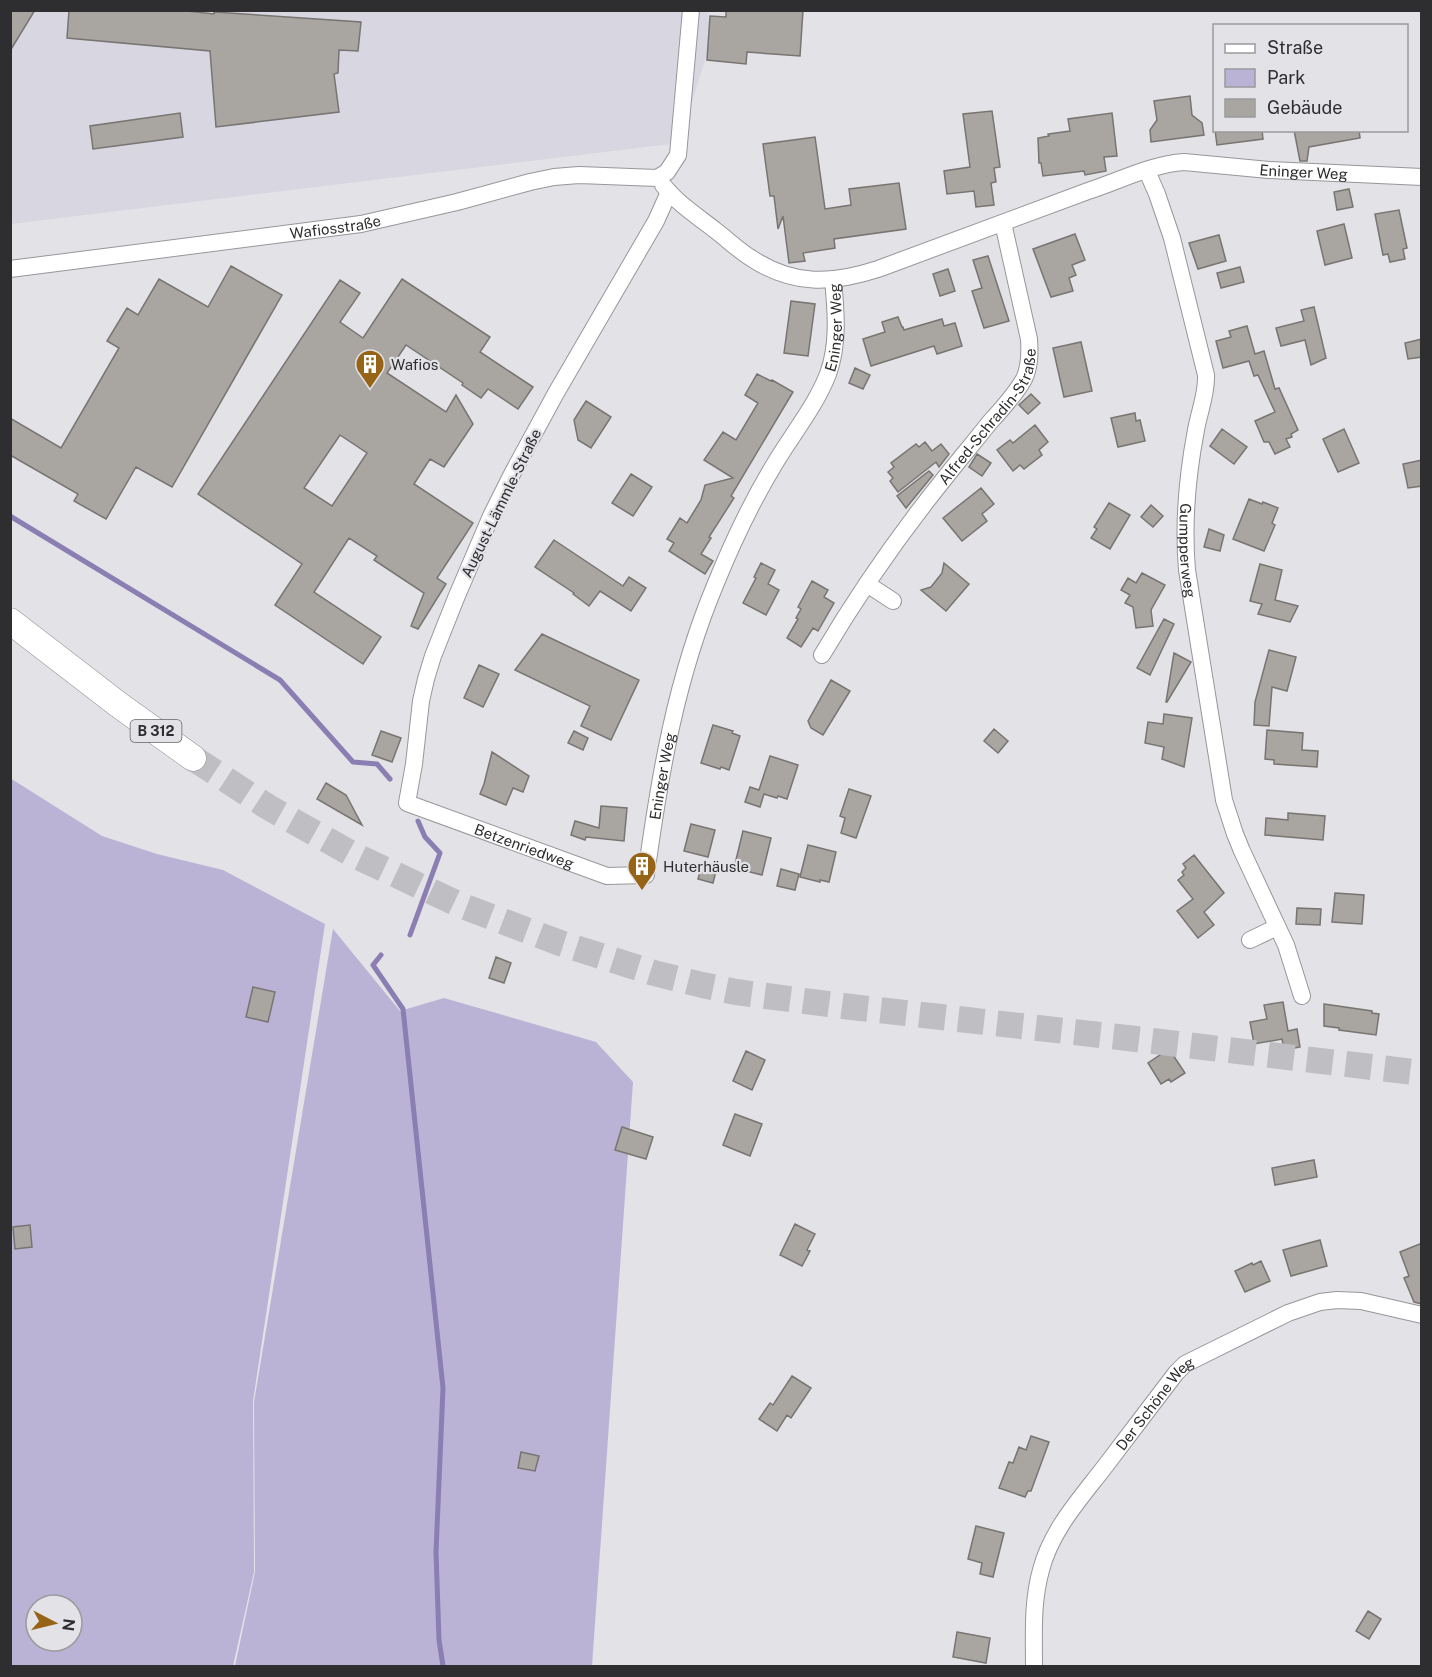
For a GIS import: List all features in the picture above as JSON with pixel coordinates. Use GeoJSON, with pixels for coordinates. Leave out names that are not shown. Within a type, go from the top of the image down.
{"type":"FeatureCollection","features":[{"type":"Feature","properties":{"kind":"main road","name":"B 312"},"geometry":{"type":"LineString","coordinates":[[10,621],[119,705],[193,758]]}},
{"type":"Feature","properties":{"kind":"street"},"geometry":{"type":"LineString","coordinates":[[691,10],[678,154],[667,172],[657,178],[669,192],[750,258],[791,277],[808,280],[833,279]]}},
{"type":"Feature","properties":{"kind":"street","name":"Eninger Weg"},"geometry":{"type":"LineString","coordinates":[[646,875],[664,755],[690,654],[715,584],[754,500],[814,402],[828,374],[836,334],[833,279],[846,278],[878,269],[1174,163],[1422,177]]}},
{"type":"Feature","properties":{"kind":"street","name":"Gumpperweg"},"geometry":{"type":"LineString","coordinates":[[1147,171],[1172,238],[1206,375],[1206,387],[1194,443],[1184,534],[1187,570],[1223,791],[1235,834],[1286,945],[1302,996]]}},
{"type":"Feature","properties":{"kind":"street","name":"Wafiosstraße"},"geometry":{"type":"LineString","coordinates":[[10,269],[361,224],[554,177],[579,175],[657,178]]}},
{"type":"Feature","properties":{"kind":"street","name":"August-Lämmle-Straße"},"geometry":{"type":"LineString","coordinates":[[407,803],[426,679],[444,627],[491,516],[523,453],[656,221],[669,192]]}},
{"type":"Feature","properties":{"kind":"street","name":"Alfred-Schradin-Straße"},"geometry":{"type":"LineString","coordinates":[[822,656],[848,610],[930,496],[1010,399],[1025,377],[1029,365],[1029,339],[1003,223]]}},
{"type":"Feature","properties":{"kind":"street"},"geometry":{"type":"LineString","coordinates":[[867,584],[893,601]]}},
{"type":"Feature","properties":{"kind":"street","name":"Betzenriedweg"},"geometry":{"type":"LineString","coordinates":[[407,803],[607,876],[646,875]]}},
{"type":"Feature","properties":{"kind":"street"},"geometry":{"type":"LineString","coordinates":[[1250,940],[1278,927]]}},
{"type":"Feature","properties":{"kind":"street","name":"Der Schöne Weg"},"geometry":{"type":"LineString","coordinates":[[1034,1666],[1034,1603],[1041,1570],[1050,1545],[1068,1515],[1185,1364],[1288,1313],[1320,1302],[1361,1301],[1422,1315]]}},
{"type":"Feature","properties":{"kind":"shaded area"},"geometry":{"type":"Polygon","coordinates":[[[708,10],[711,41],[679,143],[11,224],[10,11],[708,10]]]}},
{"type":"Feature","properties":{"kind":"green space"},"geometry":{"type":"Polygon","coordinates":[[[10,778],[102,836],[157,854],[223,870],[325,924],[253,1401],[254,1572],[233,1666],[11,1666],[10,778]]]}},
{"type":"Feature","properties":{"kind":"green space"},"geometry":{"type":"Polygon","coordinates":[[[333,929],[400,1011],[444,998],[596,1042],[633,1082],[592,1666],[235,1666],[255,1572],[254,1402],[333,929]]]}},
{"type":"Feature","properties":{"kind":"building"},"geometry":{"type":"Polygon","coordinates":[[[10,10],[35,10],[10,51],[10,10]]]}},
{"type":"Feature","properties":{"kind":"building"},"geometry":{"type":"Polygon","coordinates":[[[69,10],[178,10],[361,22],[358,51],[339,50],[338,73],[334,74],[339,112],[216,127],[210,51],[67,38],[69,10]]]}},
{"type":"Feature","properties":{"kind":"building"},"geometry":{"type":"Polygon","coordinates":[[[726,10],[803,10],[800,56],[747,52],[746,64],[707,60],[710,16],[726,17],[726,10]]]}},
{"type":"Feature","properties":{"kind":"building"},"geometry":{"type":"Polygon","coordinates":[[[1190,96],[1192,115],[1202,123],[1204,135],[1151,142],[1150,130],[1157,120],[1154,101],[1190,96]]]}},
{"type":"Feature","properties":{"kind":"building"},"geometry":{"type":"Polygon","coordinates":[[[992,111],[1000,167],[994,168],[996,182],[991,183],[994,205],[976,207],[974,191],[947,194],[944,171],[970,167],[963,114],[992,111]]]}},
{"type":"Feature","properties":{"kind":"building"},"geometry":{"type":"Polygon","coordinates":[[[180,113],[183,137],[93,149],[90,126],[180,113]]]}},
{"type":"Feature","properties":{"kind":"building"},"geometry":{"type":"Polygon","coordinates":[[[1112,113],[1117,156],[1104,157],[1106,171],[1085,175],[1084,171],[1043,176],[1041,163],[1039,163],[1038,138],[1070,131],[1068,119],[1112,113]]]}},
{"type":"Feature","properties":{"kind":"building"},"geometry":{"type":"Polygon","coordinates":[[[1215,132],[1262,132],[1263,139],[1217,145],[1215,132]]]}},
{"type":"Feature","properties":{"kind":"building"},"geometry":{"type":"Polygon","coordinates":[[[1294,132],[1359,132],[1360,138],[1309,147],[1307,161],[1300,161],[1294,132]]]}},
{"type":"Feature","properties":{"kind":"building"},"geometry":{"type":"Polygon","coordinates":[[[815,137],[825,209],[851,205],[849,189],[899,183],[906,229],[834,239],[835,248],[803,253],[805,261],[789,263],[783,216],[778,229],[774,196],[770,196],[763,144],[815,137]]]}},
{"type":"Feature","properties":{"kind":"building"},"geometry":{"type":"Polygon","coordinates":[[[1349,189],[1353,207],[1337,210],[1334,192],[1349,189]]]}},
{"type":"Feature","properties":{"kind":"building"},"geometry":{"type":"Polygon","coordinates":[[[1399,210],[1407,248],[1403,249],[1405,259],[1390,262],[1388,254],[1383,255],[1375,214],[1399,210]]]}},
{"type":"Feature","properties":{"kind":"building"},"geometry":{"type":"Polygon","coordinates":[[[1344,224],[1352,258],[1325,265],[1317,231],[1344,224]]]}},
{"type":"Feature","properties":{"kind":"building"},"geometry":{"type":"Polygon","coordinates":[[[1075,234],[1085,260],[1072,265],[1076,275],[1069,278],[1073,291],[1051,297],[1033,249],[1075,234]]]}},
{"type":"Feature","properties":{"kind":"building"},"geometry":{"type":"Polygon","coordinates":[[[1219,235],[1226,261],[1198,269],[1189,243],[1219,235]]]}},
{"type":"Feature","properties":{"kind":"building"},"geometry":{"type":"Polygon","coordinates":[[[988,256],[1009,321],[984,328],[972,291],[982,288],[973,260],[988,256]]]}},
{"type":"Feature","properties":{"kind":"building"},"geometry":{"type":"Polygon","coordinates":[[[231,266],[282,295],[172,487],[136,467],[106,519],[74,501],[78,494],[10,455],[10,418],[61,448],[119,348],[107,341],[127,308],[138,315],[159,279],[208,307],[231,266]]]}},
{"type":"Feature","properties":{"kind":"building"},"geometry":{"type":"Polygon","coordinates":[[[1240,267],[1244,282],[1221,288],[1217,273],[1240,267]]]}},
{"type":"Feature","properties":{"kind":"building"},"geometry":{"type":"Polygon","coordinates":[[[948,269],[955,291],[940,296],[933,274],[948,269]]]}},
{"type":"Feature","properties":{"kind":"building"},"geometry":{"type":"Polygon","coordinates":[[[402,279],[490,337],[480,352],[533,387],[518,409],[488,389],[481,398],[462,385],[463,383],[406,345],[387,373],[446,412],[456,395],[473,424],[444,467],[430,459],[414,484],[473,523],[437,578],[446,584],[418,629],[411,626],[424,593],[374,560],[377,556],[349,538],[314,592],[381,637],[363,664],[275,605],[302,564],[198,494],[340,280],[360,293],[340,322],[363,338],[402,279]],[[340,435],[304,488],[332,506],[367,453],[340,435]]]}},
{"type":"Feature","properties":{"kind":"building"},"geometry":{"type":"Polygon","coordinates":[[[791,301],[815,304],[808,356],[784,353],[791,301]]]}},
{"type":"Feature","properties":{"kind":"building"},"geometry":{"type":"Polygon","coordinates":[[[1314,307],[1326,358],[1311,365],[1305,340],[1281,346],[1276,328],[1304,321],[1301,310],[1314,307]]]}},
{"type":"Feature","properties":{"kind":"building"},"geometry":{"type":"Polygon","coordinates":[[[898,317],[904,330],[942,319],[944,326],[955,323],[962,346],[937,354],[934,346],[871,366],[863,339],[885,332],[882,322],[898,317]]]}},
{"type":"Feature","properties":{"kind":"building"},"geometry":{"type":"Polygon","coordinates":[[[1247,326],[1255,354],[1264,351],[1275,389],[1279,388],[1298,430],[1291,434],[1292,437],[1286,439],[1290,447],[1275,454],[1269,442],[1264,442],[1255,421],[1275,412],[1258,375],[1254,376],[1249,361],[1223,368],[1216,341],[1231,337],[1229,331],[1247,326]]]}},
{"type":"Feature","properties":{"kind":"building"},"geometry":{"type":"Polygon","coordinates":[[[1422,339],[1422,357],[1408,359],[1405,343],[1422,339]]]}},
{"type":"Feature","properties":{"kind":"building"},"geometry":{"type":"Polygon","coordinates":[[[1081,342],[1092,391],[1064,397],[1053,348],[1081,342]]]}},
{"type":"Feature","properties":{"kind":"building"},"geometry":{"type":"Polygon","coordinates":[[[855,368],[870,375],[863,389],[849,383],[855,368]]]}},
{"type":"Feature","properties":{"kind":"building"},"geometry":{"type":"Polygon","coordinates":[[[757,374],[793,392],[731,496],[734,498],[709,537],[711,538],[701,554],[713,561],[705,574],[669,551],[674,543],[667,539],[680,518],[687,523],[701,500],[705,485],[733,478],[704,460],[723,432],[736,440],[758,403],[745,395],[757,374]]]}},
{"type":"Feature","properties":{"kind":"building"},"geometry":{"type":"Polygon","coordinates":[[[1031,394],[1040,403],[1028,414],[1019,405],[1031,394]]]}},
{"type":"Feature","properties":{"kind":"building"},"geometry":{"type":"Polygon","coordinates":[[[586,401],[611,417],[591,448],[578,440],[574,420],[586,401]]]}},
{"type":"Feature","properties":{"kind":"building"},"geometry":{"type":"Polygon","coordinates":[[[1135,413],[1136,421],[1140,420],[1145,441],[1118,447],[1111,418],[1135,413]]]}},
{"type":"Feature","properties":{"kind":"building"},"geometry":{"type":"Polygon","coordinates":[[[1035,425],[1048,442],[1039,450],[1042,455],[1024,469],[1020,465],[1013,471],[997,450],[1010,440],[1013,443],[1035,425]]]}},
{"type":"Feature","properties":{"kind":"building"},"geometry":{"type":"Polygon","coordinates":[[[1222,429],[1247,447],[1234,464],[1210,446],[1222,429]]]}},
{"type":"Feature","properties":{"kind":"building"},"geometry":{"type":"Polygon","coordinates":[[[1344,429],[1359,463],[1338,472],[1323,439],[1344,429]]]}},
{"type":"Feature","properties":{"kind":"building"},"geometry":{"type":"Polygon","coordinates":[[[925,442],[932,451],[941,444],[949,454],[939,467],[936,462],[898,492],[890,481],[893,478],[888,472],[894,467],[891,463],[916,444],[919,447],[925,442]]]}},
{"type":"Feature","properties":{"kind":"building"},"geometry":{"type":"Polygon","coordinates":[[[977,454],[991,463],[982,476],[969,467],[977,454]]]}},
{"type":"Feature","properties":{"kind":"building"},"geometry":{"type":"Polygon","coordinates":[[[1422,460],[1422,486],[1408,488],[1403,464],[1422,460]]]}},
{"type":"Feature","properties":{"kind":"building"},"geometry":{"type":"Polygon","coordinates":[[[929,471],[933,475],[906,508],[897,496],[929,471]]]}},
{"type":"Feature","properties":{"kind":"building"},"geometry":{"type":"Polygon","coordinates":[[[631,474],[652,487],[633,516],[612,503],[631,474]]]}},
{"type":"Feature","properties":{"kind":"building"},"geometry":{"type":"Polygon","coordinates":[[[981,488],[994,504],[982,514],[987,521],[962,541],[943,518],[981,488]]]}},
{"type":"Feature","properties":{"kind":"building"},"geometry":{"type":"Polygon","coordinates":[[[1249,499],[1278,508],[1272,523],[1275,525],[1264,551],[1233,539],[1249,499]]]}},
{"type":"Feature","properties":{"kind":"building"},"geometry":{"type":"Polygon","coordinates":[[[1109,503],[1130,515],[1110,549],[1091,538],[1097,529],[1094,527],[1109,503]]]}},
{"type":"Feature","properties":{"kind":"building"},"geometry":{"type":"Polygon","coordinates":[[[1151,505],[1163,516],[1153,527],[1141,517],[1151,505]]]}},
{"type":"Feature","properties":{"kind":"building"},"geometry":{"type":"Polygon","coordinates":[[[1209,529],[1224,535],[1220,551],[1204,547],[1209,529]]]}},
{"type":"Feature","properties":{"kind":"building"},"geometry":{"type":"Polygon","coordinates":[[[554,540],[623,586],[629,577],[646,588],[631,611],[600,591],[589,606],[535,567],[554,540]]]}},
{"type":"Feature","properties":{"kind":"building"},"geometry":{"type":"Polygon","coordinates":[[[761,563],[775,570],[768,584],[779,590],[766,615],[743,603],[761,563]]]}},
{"type":"Feature","properties":{"kind":"building"},"geometry":{"type":"Polygon","coordinates":[[[944,563],[969,584],[946,611],[921,590],[931,587],[942,573],[944,563]]]}},
{"type":"Feature","properties":{"kind":"building"},"geometry":{"type":"Polygon","coordinates":[[[1260,564],[1282,570],[1275,600],[1298,606],[1290,622],[1258,614],[1262,604],[1250,601],[1260,564]]]}},
{"type":"Feature","properties":{"kind":"building"},"geometry":{"type":"Polygon","coordinates":[[[1142,573],[1165,585],[1151,610],[1153,626],[1136,628],[1133,607],[1125,603],[1130,595],[1121,590],[1128,578],[1136,583],[1142,573]]]}},
{"type":"Feature","properties":{"kind":"building"},"geometry":{"type":"Polygon","coordinates":[[[812,581],[828,590],[824,597],[834,603],[818,631],[813,628],[801,647],[787,638],[798,619],[796,618],[801,609],[798,607],[812,581]]]}},
{"type":"Feature","properties":{"kind":"building"},"geometry":{"type":"Polygon","coordinates":[[[1164,619],[1174,624],[1150,675],[1137,668],[1164,619]]]}},
{"type":"Feature","properties":{"kind":"building"},"geometry":{"type":"Polygon","coordinates":[[[542,634],[639,680],[611,740],[581,726],[590,706],[515,670],[542,634]]]}},
{"type":"Feature","properties":{"kind":"building"},"geometry":{"type":"Polygon","coordinates":[[[1269,650],[1296,657],[1287,691],[1272,687],[1269,726],[1254,725],[1255,702],[1269,650]]]}},
{"type":"Feature","properties":{"kind":"building"},"geometry":{"type":"Polygon","coordinates":[[[1174,653],[1191,662],[1166,702],[1174,653]]]}},
{"type":"Feature","properties":{"kind":"building"},"geometry":{"type":"Polygon","coordinates":[[[479,665],[499,674],[483,707],[464,698],[479,665]]]}},
{"type":"Feature","properties":{"kind":"building"},"geometry":{"type":"Polygon","coordinates":[[[831,680],[850,691],[823,735],[811,728],[808,721],[831,680]]]}},
{"type":"Feature","properties":{"kind":"building"},"geometry":{"type":"Polygon","coordinates":[[[1164,714],[1192,718],[1184,767],[1162,759],[1164,747],[1145,743],[1148,722],[1163,724],[1164,714]]]}},
{"type":"Feature","properties":{"kind":"building"},"geometry":{"type":"Polygon","coordinates":[[[713,725],[733,731],[732,733],[740,736],[729,770],[701,763],[713,725]]]}},
{"type":"Feature","properties":{"kind":"building"},"geometry":{"type":"Polygon","coordinates":[[[994,729],[1008,741],[998,753],[984,741],[994,729]]]}},
{"type":"Feature","properties":{"kind":"building"},"geometry":{"type":"Polygon","coordinates":[[[1267,730],[1303,733],[1302,750],[1318,751],[1317,767],[1274,764],[1274,760],[1265,759],[1267,730]]]}},
{"type":"Feature","properties":{"kind":"building"},"geometry":{"type":"Polygon","coordinates":[[[381,731],[401,738],[392,762],[372,755],[381,731]]]}},
{"type":"Feature","properties":{"kind":"building"},"geometry":{"type":"Polygon","coordinates":[[[574,731],[588,738],[583,750],[568,743],[574,731]]]}},
{"type":"Feature","properties":{"kind":"building"},"geometry":{"type":"Polygon","coordinates":[[[492,752],[529,776],[523,792],[513,788],[506,805],[480,794],[492,752]]]}},
{"type":"Feature","properties":{"kind":"building"},"geometry":{"type":"Polygon","coordinates":[[[770,756],[798,765],[787,799],[764,794],[760,807],[745,802],[750,787],[759,790],[770,756]]]}},
{"type":"Feature","properties":{"kind":"building"},"geometry":{"type":"Polygon","coordinates":[[[326,783],[346,795],[362,825],[317,799],[326,783]]]}},
{"type":"Feature","properties":{"kind":"building"},"geometry":{"type":"Polygon","coordinates":[[[849,789],[871,796],[856,838],[841,833],[845,818],[840,816],[849,789]]]}},
{"type":"Feature","properties":{"kind":"building"},"geometry":{"type":"Polygon","coordinates":[[[601,806],[627,808],[624,841],[586,837],[585,840],[571,835],[575,821],[599,828],[601,806]]]}},
{"type":"Feature","properties":{"kind":"building"},"geometry":{"type":"Polygon","coordinates":[[[1288,813],[1325,816],[1323,840],[1265,835],[1266,818],[1288,820],[1288,813]]]}},
{"type":"Feature","properties":{"kind":"building"},"geometry":{"type":"Polygon","coordinates":[[[691,824],[715,830],[708,857],[684,851],[691,824]]]}},
{"type":"Feature","properties":{"kind":"building"},"geometry":{"type":"Polygon","coordinates":[[[743,831],[771,838],[762,875],[734,868],[743,831]]]}},
{"type":"Feature","properties":{"kind":"building"},"geometry":{"type":"Polygon","coordinates":[[[808,845],[836,852],[829,882],[800,877],[808,845]]]}},
{"type":"Feature","properties":{"kind":"building"},"geometry":{"type":"Polygon","coordinates":[[[1194,855],[1224,893],[1204,912],[1214,925],[1198,938],[1177,911],[1193,899],[1178,880],[1184,875],[1182,872],[1186,868],[1183,864],[1194,855]]]}},
{"type":"Feature","properties":{"kind":"building"},"geometry":{"type":"Polygon","coordinates":[[[702,864],[717,867],[713,883],[698,879],[702,864]]]}},
{"type":"Feature","properties":{"kind":"building"},"geometry":{"type":"Polygon","coordinates":[[[781,869],[799,874],[795,890],[777,886],[781,869]]]}},
{"type":"Feature","properties":{"kind":"building"},"geometry":{"type":"Polygon","coordinates":[[[1335,893],[1364,895],[1362,924],[1332,922],[1335,893]]]}},
{"type":"Feature","properties":{"kind":"building"},"geometry":{"type":"Polygon","coordinates":[[[1297,908],[1321,909],[1320,925],[1296,924],[1297,908]]]}},
{"type":"Feature","properties":{"kind":"building"},"geometry":{"type":"Polygon","coordinates":[[[496,957],[511,963],[504,983],[489,978],[496,957]]]}},
{"type":"Feature","properties":{"kind":"building"},"geometry":{"type":"Polygon","coordinates":[[[253,987],[275,992],[268,1022],[246,1017],[253,987]]]}},
{"type":"Feature","properties":{"kind":"building"},"geometry":{"type":"Polygon","coordinates":[[[1283,1002],[1288,1031],[1297,1029],[1300,1047],[1284,1050],[1282,1039],[1254,1044],[1250,1022],[1267,1019],[1264,1005],[1283,1002]]]}},
{"type":"Feature","properties":{"kind":"building"},"geometry":{"type":"Polygon","coordinates":[[[1324,1004],[1379,1014],[1376,1035],[1324,1026],[1324,1004]]]}},
{"type":"Feature","properties":{"kind":"building"},"geometry":{"type":"Polygon","coordinates":[[[1169,1049],[1185,1073],[1171,1082],[1169,1079],[1161,1084],[1148,1063],[1169,1049]]]}},
{"type":"Feature","properties":{"kind":"building"},"geometry":{"type":"Polygon","coordinates":[[[746,1051],[765,1060],[752,1090],[733,1081],[746,1051]]]}},
{"type":"Feature","properties":{"kind":"building"},"geometry":{"type":"Polygon","coordinates":[[[735,1114],[762,1124],[750,1156],[723,1145],[735,1114]]]}},
{"type":"Feature","properties":{"kind":"building"},"geometry":{"type":"Polygon","coordinates":[[[622,1127],[653,1137],[646,1159],[615,1150],[622,1127]]]}},
{"type":"Feature","properties":{"kind":"building"},"geometry":{"type":"Polygon","coordinates":[[[1314,1160],[1317,1177],[1275,1185],[1272,1168],[1314,1160]]]}},
{"type":"Feature","properties":{"kind":"building"},"geometry":{"type":"Polygon","coordinates":[[[795,1224],[815,1234],[802,1266],[780,1255],[795,1224]]]}},
{"type":"Feature","properties":{"kind":"building"},"geometry":{"type":"Polygon","coordinates":[[[30,1225],[32,1247],[15,1249],[13,1227],[30,1225]]]}},
{"type":"Feature","properties":{"kind":"building"},"geometry":{"type":"Polygon","coordinates":[[[1320,1240],[1327,1266],[1291,1276],[1283,1250],[1320,1240]]]}},
{"type":"Feature","properties":{"kind":"building"},"geometry":{"type":"Polygon","coordinates":[[[1422,1243],[1422,1304],[1414,1302],[1404,1278],[1409,1276],[1400,1252],[1422,1243]]]}},
{"type":"Feature","properties":{"kind":"building"},"geometry":{"type":"Polygon","coordinates":[[[1261,1261],[1270,1281],[1245,1292],[1235,1271],[1261,1261]]]}},
{"type":"Feature","properties":{"kind":"building"},"geometry":{"type":"Polygon","coordinates":[[[792,1376],[811,1388],[791,1418],[787,1415],[777,1431],[759,1419],[770,1403],[773,1405],[792,1376]]]}},
{"type":"Feature","properties":{"kind":"building"},"geometry":{"type":"Polygon","coordinates":[[[1031,1436],[1049,1442],[1031,1491],[1028,1491],[1025,1497],[999,1488],[1009,1462],[1013,1463],[1019,1447],[1026,1450],[1031,1436]]]}},
{"type":"Feature","properties":{"kind":"building"},"geometry":{"type":"Polygon","coordinates":[[[521,1452],[539,1456],[535,1471],[518,1468],[521,1452]]]}},
{"type":"Feature","properties":{"kind":"building"},"geometry":{"type":"Polygon","coordinates":[[[976,1526],[1004,1533],[993,1577],[980,1574],[982,1563],[968,1559],[976,1526]]]}},
{"type":"Feature","properties":{"kind":"building"},"geometry":{"type":"Polygon","coordinates":[[[1368,1611],[1381,1619],[1369,1639],[1356,1631],[1368,1611]]]}},
{"type":"Feature","properties":{"kind":"building"},"geometry":{"type":"Polygon","coordinates":[[[957,1632],[990,1638],[986,1663],[953,1657],[957,1632]]]}},
{"type":"Feature","properties":{"kind":"waterway"},"geometry":{"type":"LineString","coordinates":[[10,516],[280,680],[353,762],[377,764],[390,779]]}},
{"type":"Feature","properties":{"kind":"waterway"},"geometry":{"type":"LineString","coordinates":[[410,935],[440,853],[425,837],[418,821]]}},
{"type":"Feature","properties":{"kind":"waterway"},"geometry":{"type":"LineString","coordinates":[[381,955],[373,965],[403,1009],[443,1388],[436,1552],[439,1640],[443,1666]]}},
{"type":"Feature","properties":{"kind":"tunnel"},"geometry":{"type":"LineString","coordinates":[[193,758],[268,807],[354,855],[460,905],[560,943],[654,973],[736,992],[843,1006],[1422,1073]]}},
{"type":"Feature","properties":{"kind":"place","name":"Wafios"},"geometry":{"type":"Point","coordinates":[370,390]}},
{"type":"Feature","properties":{"kind":"place","name":"Huterhäusle"},"geometry":{"type":"Point","coordinates":[642,892]}}]}
